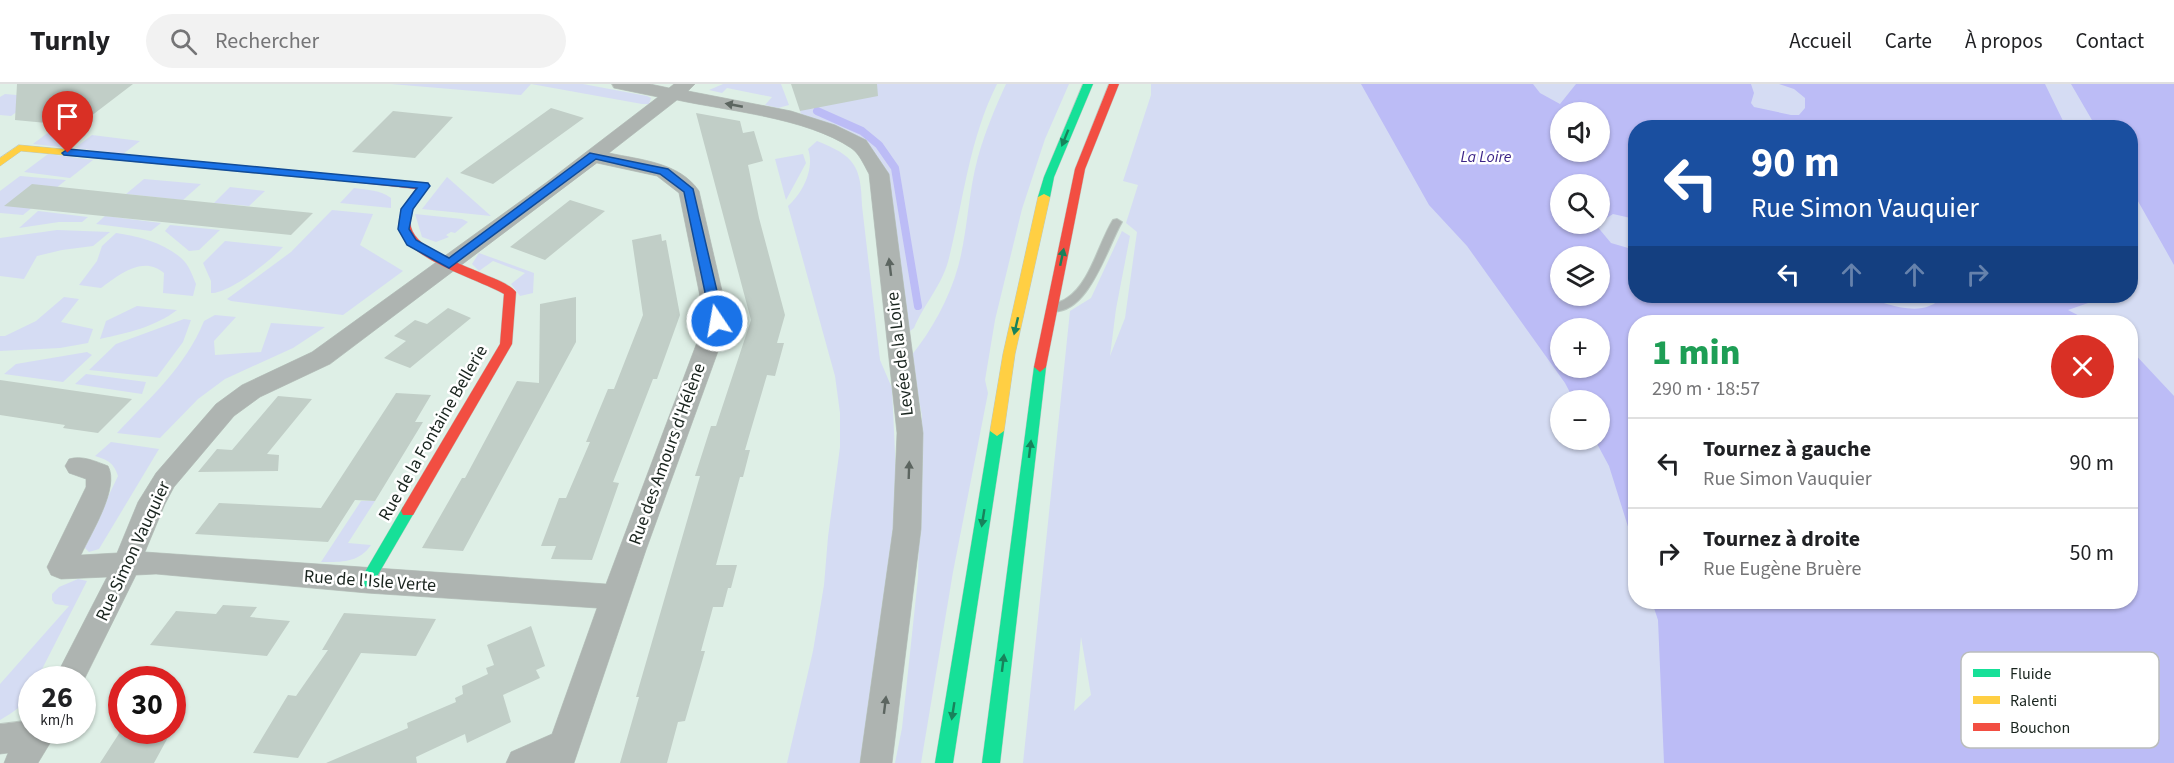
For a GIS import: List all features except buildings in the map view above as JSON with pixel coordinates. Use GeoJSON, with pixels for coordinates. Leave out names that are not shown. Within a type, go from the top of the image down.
{"type":"FeatureCollection","features":[{"type":"Feature","properties":{"kind":"main road"},"geometry":{"type":"LineString","coordinates":[[944,763],[1009,354],[1049,177],[1088,84]]}},
{"type":"Feature","properties":{"kind":"main road"},"geometry":{"type":"LineString","coordinates":[[991,763],[1042,354],[1080,169],[1114,84]]}},
{"type":"Feature","properties":{"kind":"main road"},"geometry":{"type":"LineString","coordinates":[[0,163],[19,148],[424,186],[407,209],[404,229],[411,242],[449,264]]}},
{"type":"Feature","properties":{"kind":"main road","name":"Rue de la Fontaine Bellerie"},"geometry":{"type":"LineString","coordinates":[[367,581],[506,344],[510,292],[499,284],[449,264]]}},
{"type":"Feature","properties":{"kind":"street","name":"Levée de la Loire"},"geometry":{"type":"LineString","coordinates":[[621,84],[680,89],[791,117],[828,129],[859,144],[879,174],[910,434],[907,529],[876,763]]}},
{"type":"Feature","properties":{"kind":"street","name":"Rue Simon Vauquier"},"geometry":{"type":"LineString","coordinates":[[76,666],[113,596],[152,502],[165,480],[225,410],[251,391],[321,358],[594,156],[680,89]]}},
{"type":"Feature","properties":{"kind":"street","name":"Rue des Amours d'Hélène"},"geometry":{"type":"LineString","coordinates":[[522,763],[561,753],[679,420],[717,321],[689,191],[664,171],[594,156]]}},
{"type":"Feature","properties":{"kind":"street","name":"Rue de l'Isle Verte"},"geometry":{"type":"LineString","coordinates":[[78,466],[99,473],[99,487],[61,567],[156,563],[367,581],[616,597]]}},
{"type":"Feature","properties":{"kind":"street"},"geometry":{"type":"LineString","coordinates":[[0,739],[18,736]]}},
{"type":"Feature","properties":{"kind":"street"},"geometry":{"type":"LineString","coordinates":[[20,763],[33,744]]}},
{"type":"Feature","properties":{"kind":"lane"},"geometry":{"type":"LineString","coordinates":[[1052,309],[1072,301],[1085,287],[1107,235],[1117,222]]}},
{"type":"Feature","properties":{"kind":"shaded area"},"geometry":{"type":"Polygon","coordinates":[[[391,84],[531,84],[521,95],[391,84]]]}},
{"type":"Feature","properties":{"kind":"shaded area"},"geometry":{"type":"Polygon","coordinates":[[[531,84],[583,84],[651,98],[649,104],[642,104],[531,84]]]}},
{"type":"Feature","properties":{"kind":"shaded area"},"geometry":{"type":"Polygon","coordinates":[[[723,84],[781,84],[789,105],[778,108],[765,105],[772,97],[727,88],[722,93],[709,90],[723,84]]]}},
{"type":"Feature","properties":{"kind":"shaded area"},"geometry":{"type":"Polygon","coordinates":[[[861,84],[997,84],[973,148],[946,267],[914,328],[906,334],[880,163],[802,116],[800,111],[861,84]]]}},
{"type":"Feature","properties":{"kind":"shaded area"},"geometry":{"type":"Polygon","coordinates":[[[1006,84],[1069,84],[1045,139],[1022,209],[995,320],[985,380],[988,393],[953,572],[921,763],[895,763],[902,728],[918,578],[922,416],[911,356],[926,336],[950,291],[964,240],[978,157],[990,120],[1006,84]]]}},
{"type":"Feature","properties":{"kind":"shaded area"},"geometry":{"type":"Polygon","coordinates":[[[1151,84],[2174,84],[2174,763],[1023,763],[1070,311],[1091,298],[1122,231],[1130,236],[1116,309],[1110,356],[1125,318],[1137,232],[1126,223],[1138,185],[1123,181],[1151,95],[1151,84]],[[1081,637],[1074,711],[1091,695],[1081,637]]]}},
{"type":"Feature","properties":{"kind":"shaded area"},"geometry":{"type":"Polygon","coordinates":[[[5,94],[85,101],[32,101],[11,116],[0,115],[0,97],[5,94]]]}},
{"type":"Feature","properties":{"kind":"shaded area"},"geometry":{"type":"Polygon","coordinates":[[[50,131],[86,135],[69,148],[33,144],[50,131]]]}},
{"type":"Feature","properties":{"kind":"shaded area"},"geometry":{"type":"Polygon","coordinates":[[[92,135],[140,141],[123,154],[75,148],[92,135]]]}},
{"type":"Feature","properties":{"kind":"shaded area"},"geometry":{"type":"Polygon","coordinates":[[[817,141],[830,146],[848,158],[860,181],[880,360],[892,388],[897,497],[888,599],[866,763],[787,763],[813,651],[824,585],[840,447],[840,413],[835,376],[788,206],[803,187],[809,172],[808,149],[817,141]]]}},
{"type":"Feature","properties":{"kind":"shaded area"},"geometry":{"type":"Polygon","coordinates":[[[48,154],[93,160],[70,178],[24,172],[48,154]]]}},
{"type":"Feature","properties":{"kind":"shaded area"},"geometry":{"type":"Polygon","coordinates":[[[803,154],[806,163],[786,200],[775,159],[803,154]]]}},
{"type":"Feature","properties":{"kind":"shaded area"},"geometry":{"type":"Polygon","coordinates":[[[20,176],[66,180],[23,215],[0,213],[0,191],[20,176]]]}},
{"type":"Feature","properties":{"kind":"shaded area"},"geometry":{"type":"Polygon","coordinates":[[[447,177],[491,216],[422,209],[447,177]]]}},
{"type":"Feature","properties":{"kind":"shaded area"},"geometry":{"type":"Polygon","coordinates":[[[144,179],[201,184],[183,200],[126,194],[144,179]]]}},
{"type":"Feature","properties":{"kind":"shaded area"},"geometry":{"type":"Polygon","coordinates":[[[230,187],[265,191],[249,206],[214,203],[230,187]]]}},
{"type":"Feature","properties":{"kind":"shaded area"},"geometry":{"type":"Polygon","coordinates":[[[354,188],[387,195],[391,198],[391,208],[340,203],[354,188]]]}},
{"type":"Feature","properties":{"kind":"shaded area"},"geometry":{"type":"Polygon","coordinates":[[[332,210],[373,214],[360,245],[403,271],[343,315],[227,299],[291,252],[332,210]]]}},
{"type":"Feature","properties":{"kind":"shaded area"},"geometry":{"type":"Polygon","coordinates":[[[38,211],[88,217],[82,222],[59,222],[19,228],[38,211]]]}},
{"type":"Feature","properties":{"kind":"shaded area"},"geometry":{"type":"Polygon","coordinates":[[[415,214],[462,219],[468,222],[455,233],[451,232],[446,235],[449,237],[436,242],[422,237],[415,214]]]}},
{"type":"Feature","properties":{"kind":"shaded area"},"geometry":{"type":"Polygon","coordinates":[[[105,216],[161,223],[151,231],[96,224],[105,216]]]}},
{"type":"Feature","properties":{"kind":"shaded area"},"geometry":{"type":"Polygon","coordinates":[[[170,225],[220,230],[199,250],[189,251],[165,231],[170,225]]]}},
{"type":"Feature","properties":{"kind":"shaded area"},"geometry":{"type":"Polygon","coordinates":[[[57,230],[110,232],[93,246],[37,256],[24,279],[0,276],[0,238],[57,230]]]}},
{"type":"Feature","properties":{"kind":"shaded area"},"geometry":{"type":"Polygon","coordinates":[[[116,233],[134,236],[171,250],[187,264],[196,284],[193,296],[163,293],[164,273],[148,266],[131,269],[101,288],[79,285],[97,261],[102,246],[116,233]]]}},
{"type":"Feature","properties":{"kind":"shaded area"},"geometry":{"type":"Polygon","coordinates":[[[225,241],[283,247],[260,268],[239,282],[219,292],[211,293],[211,281],[203,263],[225,241]]]}},
{"type":"Feature","properties":{"kind":"shaded area"},"geometry":{"type":"Polygon","coordinates":[[[479,253],[534,273],[533,293],[520,296],[511,284],[525,273],[493,261],[479,271],[472,264],[479,253]]]}},
{"type":"Feature","properties":{"kind":"shaded area"},"geometry":{"type":"Polygon","coordinates":[[[64,297],[79,299],[61,322],[93,329],[88,343],[60,348],[0,351],[0,336],[5,336],[36,321],[64,297]]]}},
{"type":"Feature","properties":{"kind":"shaded area"},"geometry":{"type":"Polygon","coordinates":[[[137,306],[177,310],[150,325],[100,339],[106,321],[137,306]]]}},
{"type":"Feature","properties":{"kind":"shaded area"},"geometry":{"type":"Polygon","coordinates":[[[215,315],[236,317],[214,341],[215,355],[261,352],[271,323],[325,327],[293,348],[225,379],[198,399],[160,438],[117,433],[177,367],[204,321],[215,315]]]}},
{"type":"Feature","properties":{"kind":"shaded area"},"geometry":{"type":"Polygon","coordinates":[[[184,319],[191,320],[183,342],[157,377],[89,370],[116,344],[184,319]]]}},
{"type":"Feature","properties":{"kind":"shaded area"},"geometry":{"type":"Polygon","coordinates":[[[87,352],[92,355],[63,382],[4,374],[16,364],[87,352]]]}},
{"type":"Feature","properties":{"kind":"shaded area"},"geometry":{"type":"Polygon","coordinates":[[[86,374],[146,382],[142,394],[75,384],[86,374]]]}},
{"type":"Feature","properties":{"kind":"shaded area"},"geometry":{"type":"Polygon","coordinates":[[[111,442],[159,449],[99,549],[89,552],[84,547],[118,476],[110,463],[95,456],[111,442]]]}},
{"type":"Feature","properties":{"kind":"shaded area"},"geometry":{"type":"Polygon","coordinates":[[[361,501],[375,501],[348,543],[371,545],[355,558],[321,562],[361,501]]]}},
{"type":"Feature","properties":{"kind":"shaded area"},"geometry":{"type":"Polygon","coordinates":[[[78,579],[87,581],[44,666],[18,666],[18,708],[0,720],[0,684],[69,606],[55,604],[52,600],[52,594],[59,587],[78,579]]]}},
{"type":"Feature","properties":{"kind":"water","name":"La Loire"},"geometry":{"type":"Polygon","coordinates":[[[1361,84],[1533,84],[1540,93],[1556,102],[1550,102],[1550,162],[1610,162],[1610,102],[1562,102],[1576,84],[1751,84],[1754,93],[1751,103],[1754,107],[1799,115],[1805,108],[1805,98],[1794,89],[1779,84],[2045,84],[2063,120],[1628,120],[1628,217],[1613,214],[1610,216],[1610,174],[1550,174],[1550,234],[1604,234],[1611,243],[1628,248],[1628,303],[1885,303],[1915,309],[1935,303],[2088,303],[2068,310],[2078,315],[1628,315],[1628,527],[1609,466],[1600,450],[1610,450],[1610,390],[1569,390],[1561,378],[1610,378],[1610,318],[1550,318],[1550,362],[1467,246],[1429,205],[1361,84]]]}},
{"type":"Feature","properties":{"kind":"water"},"geometry":{"type":"Polygon","coordinates":[[[2071,84],[2174,84],[2174,265],[2138,201],[2138,120],[2092,120],[2071,84]]]}},
{"type":"Feature","properties":{"kind":"water"},"geometry":{"type":"Polygon","coordinates":[[[2138,358],[2174,396],[2174,763],[1664,763],[1658,620],[1654,609],[2138,609],[2138,358]]]}},
{"type":"Feature","properties":{"kind":"waterway"},"geometry":{"type":"LineString","coordinates":[[817,111],[862,131],[879,145],[895,168],[918,306]]}},
{"type":"Feature","properties":{"kind":"traffic: fast"},"geometry":{"type":"LineString","coordinates":[[1044,197],[1049,177],[1088,84]]}},
{"type":"Feature","properties":{"kind":"traffic: fast"},"geometry":{"type":"LineString","coordinates":[[991,763],[1040,367]]}},
{"type":"Feature","properties":{"kind":"traffic: fast"},"geometry":{"type":"LineString","coordinates":[[944,763],[997,431]]}},
{"type":"Feature","properties":{"kind":"traffic: fast"},"geometry":{"type":"LineString","coordinates":[[367,581],[408,511]]}},
{"type":"Feature","properties":{"kind":"traffic: slow"},"geometry":{"type":"LineString","coordinates":[[0,163],[19,148],[340,178]]}},
{"type":"Feature","properties":{"kind":"traffic: slow"},"geometry":{"type":"LineString","coordinates":[[997,431],[1009,354],[1044,197]]}},
{"type":"Feature","properties":{"kind":"traffic: jam"},"geometry":{"type":"LineString","coordinates":[[1040,367],[1080,169],[1114,84]]}},
{"type":"Feature","properties":{"kind":"traffic: jam"},"geometry":{"type":"LineString","coordinates":[[340,178],[424,186],[406,216],[405,228],[410,238],[434,256],[510,292],[506,344],[408,511]]}},
{"type":"Feature","properties":{"kind":"route"},"geometry":{"type":"LineString","coordinates":[[68,153],[424,186],[407,209],[404,229],[411,242],[449,264],[594,156],[664,171],[689,191],[717,321]]}}]}
